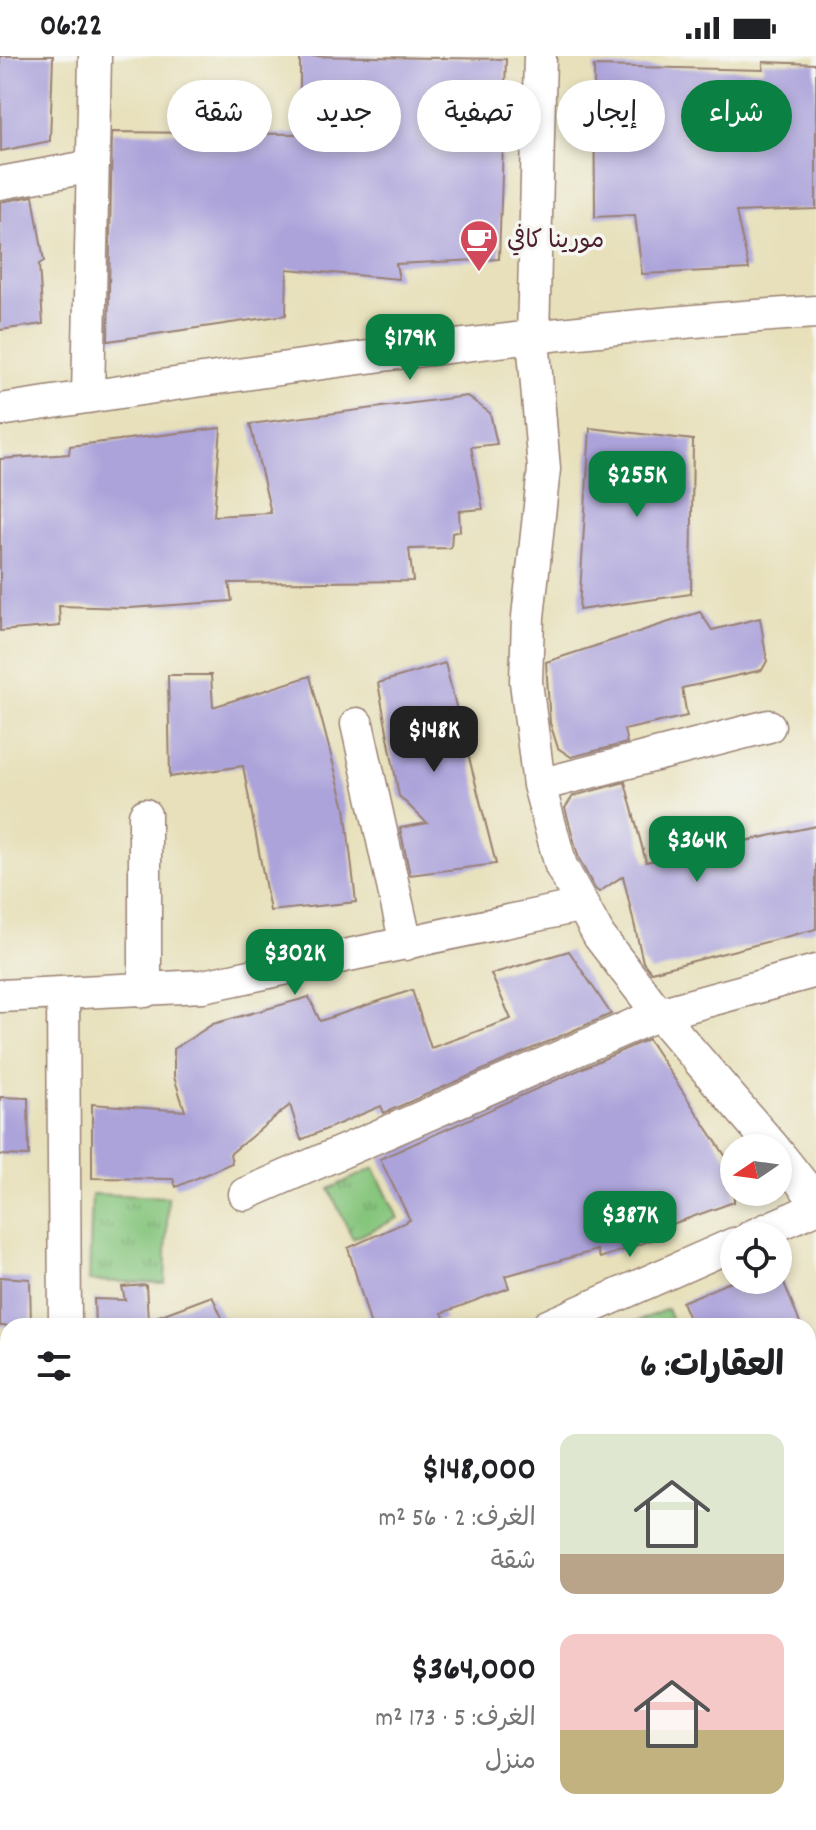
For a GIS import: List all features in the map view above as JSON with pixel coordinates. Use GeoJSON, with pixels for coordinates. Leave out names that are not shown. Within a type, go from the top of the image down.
{"type":"FeatureCollection","features":[{"type":"Feature","properties":{"kind":"street"},"geometry":{"type":"LineString","coordinates":[[88,397],[95,56]]}},
{"type":"Feature","properties":{"kind":"street"},"geometry":{"type":"LineString","coordinates":[[540,56],[533,338],[544,469],[528,617],[526,682],[539,785],[561,866],[579,906],[659,1014],[762,1134]]}},
{"type":"Feature","properties":{"kind":"street"},"geometry":{"type":"LineString","coordinates":[[0,183],[93,166]]}},
{"type":"Feature","properties":{"kind":"street"},"geometry":{"type":"LineString","coordinates":[[0,410],[533,338],[643,325],[816,312]]}},
{"type":"Feature","properties":{"kind":"street"},"geometry":{"type":"LineString","coordinates":[[357,724],[406,944]]}},
{"type":"Feature","properties":{"kind":"street"},"geometry":{"type":"LineString","coordinates":[[539,785],[769,726]]}},
{"type":"Feature","properties":{"kind":"street"},"geometry":{"type":"LineString","coordinates":[[145,815],[145,991]]}},
{"type":"Feature","properties":{"kind":"street"},"geometry":{"type":"LineString","coordinates":[[0,996],[145,991],[246,979],[579,906]]}},
{"type":"Feature","properties":{"kind":"street"},"geometry":{"type":"LineString","coordinates":[[245,1194],[659,1014],[816,971]]}},
{"type":"Feature","properties":{"kind":"street"},"geometry":{"type":"LineString","coordinates":[[63,996],[65,1318]]}},
{"type":"Feature","properties":{"kind":"street"},"geometry":{"type":"LineString","coordinates":[[792,1171],[816,1201]]}},
{"type":"Feature","properties":{"kind":"street"},"geometry":{"type":"LineString","coordinates":[[784,1222],[816,1208]]}},
{"type":"Feature","properties":{"kind":"street"},"geometry":{"type":"LineString","coordinates":[[566,1318],[720,1250]]}},
{"type":"Feature","properties":{"kind":"green space"},"geometry":{"type":"Polygon","coordinates":[[[374,1168],[398,1218],[353,1239],[329,1189],[374,1168]]]}},
{"type":"Feature","properties":{"kind":"green space"},"geometry":{"type":"Polygon","coordinates":[[[92,1194],[168,1197],[165,1283],[89,1281],[92,1194]]]}},
{"type":"Feature","properties":{"kind":"green space"},"geometry":{"type":"Polygon","coordinates":[[[667,1309],[671,1318],[645,1318],[667,1309]]]}},
{"type":"Feature","properties":{"kind":"building"},"geometry":{"type":"Polygon","coordinates":[[[0,56],[53,56],[50,141],[1,151],[0,56]]]}},
{"type":"Feature","properties":{"kind":"building"},"geometry":{"type":"Polygon","coordinates":[[[300,56],[506,59],[505,80],[417,80],[417,152],[503,152],[499,259],[396,264],[399,279],[287,269],[286,315],[108,341],[112,132],[167,133],[167,152],[272,152],[272,134],[288,134],[288,152],[401,152],[401,80],[300,80],[300,56]]]}},
{"type":"Feature","properties":{"kind":"building"},"geometry":{"type":"Polygon","coordinates":[[[763,62],[816,64],[816,209],[736,212],[749,269],[642,274],[635,215],[595,217],[595,152],[665,152],[665,80],[594,80],[594,66],[763,70],[763,62]]]}},
{"type":"Feature","properties":{"kind":"building"},"geometry":{"type":"Polygon","coordinates":[[[33,196],[44,261],[39,264],[43,324],[0,330],[0,202],[33,196]]]}},
{"type":"Feature","properties":{"kind":"building"},"geometry":{"type":"Polygon","coordinates":[[[467,396],[490,413],[497,444],[471,447],[483,509],[459,511],[460,531],[452,533],[451,548],[409,549],[413,581],[229,583],[232,601],[130,608],[59,606],[60,626],[0,631],[0,459],[69,454],[70,446],[221,428],[214,516],[271,513],[250,424],[467,396]]]}},
{"type":"Feature","properties":{"kind":"building"},"geometry":{"type":"Polygon","coordinates":[[[590,428],[693,440],[691,594],[579,610],[590,428]]]}},
{"type":"Feature","properties":{"kind":"building"},"geometry":{"type":"Polygon","coordinates":[[[700,612],[712,630],[760,618],[767,661],[762,670],[682,688],[687,716],[624,730],[627,743],[571,757],[558,748],[550,723],[546,662],[700,612]]]}},
{"type":"Feature","properties":{"kind":"building"},"geometry":{"type":"Polygon","coordinates":[[[445,663],[496,864],[410,875],[400,828],[427,823],[399,796],[378,683],[445,663]]]}},
{"type":"Feature","properties":{"kind":"building"},"geometry":{"type":"Polygon","coordinates":[[[168,675],[211,675],[213,707],[310,676],[345,808],[356,902],[270,911],[243,766],[170,777],[168,675]]]}},
{"type":"Feature","properties":{"kind":"building"},"geometry":{"type":"Polygon","coordinates":[[[625,782],[646,862],[816,826],[816,929],[651,972],[643,962],[623,876],[599,892],[595,889],[579,859],[565,808],[573,796],[625,782]]]}},
{"type":"Feature","properties":{"kind":"building"},"geometry":{"type":"Polygon","coordinates":[[[569,951],[611,1014],[384,1113],[381,1106],[301,1140],[290,1105],[230,1154],[232,1163],[176,1187],[173,1179],[92,1178],[92,1104],[185,1111],[174,1077],[174,1049],[213,1024],[309,997],[320,1021],[412,990],[431,1048],[511,1019],[491,974],[569,951]]]}},
{"type":"Feature","properties":{"kind":"building"},"geometry":{"type":"Polygon","coordinates":[[[648,1039],[720,1148],[720,1206],[723,1206],[661,1228],[664,1236],[600,1258],[597,1250],[505,1276],[509,1288],[442,1313],[444,1318],[369,1318],[348,1248],[410,1220],[380,1159],[648,1039]]]}},
{"type":"Feature","properties":{"kind":"building"},"geometry":{"type":"Polygon","coordinates":[[[0,1097],[28,1098],[29,1156],[0,1155],[0,1097]]]}},
{"type":"Feature","properties":{"kind":"building"},"geometry":{"type":"Polygon","coordinates":[[[0,1277],[30,1279],[31,1318],[0,1318],[0,1277]]]}},
{"type":"Feature","properties":{"kind":"building"},"geometry":{"type":"Polygon","coordinates":[[[146,1285],[148,1318],[95,1318],[94,1299],[125,1300],[122,1287],[146,1285]]]}},
{"type":"Feature","properties":{"kind":"building"},"geometry":{"type":"Polygon","coordinates":[[[720,1286],[720,1294],[788,1294],[798,1318],[689,1318],[682,1302],[720,1286]]]}},
{"type":"Feature","properties":{"kind":"building"},"geometry":{"type":"Polygon","coordinates":[[[212,1296],[222,1318],[153,1318],[212,1296]]]}},
{"type":"Feature","properties":{"kind":"place","name":"مورينا كافي"},"geometry":{"type":"Point","coordinates":[479,273]}}]}
